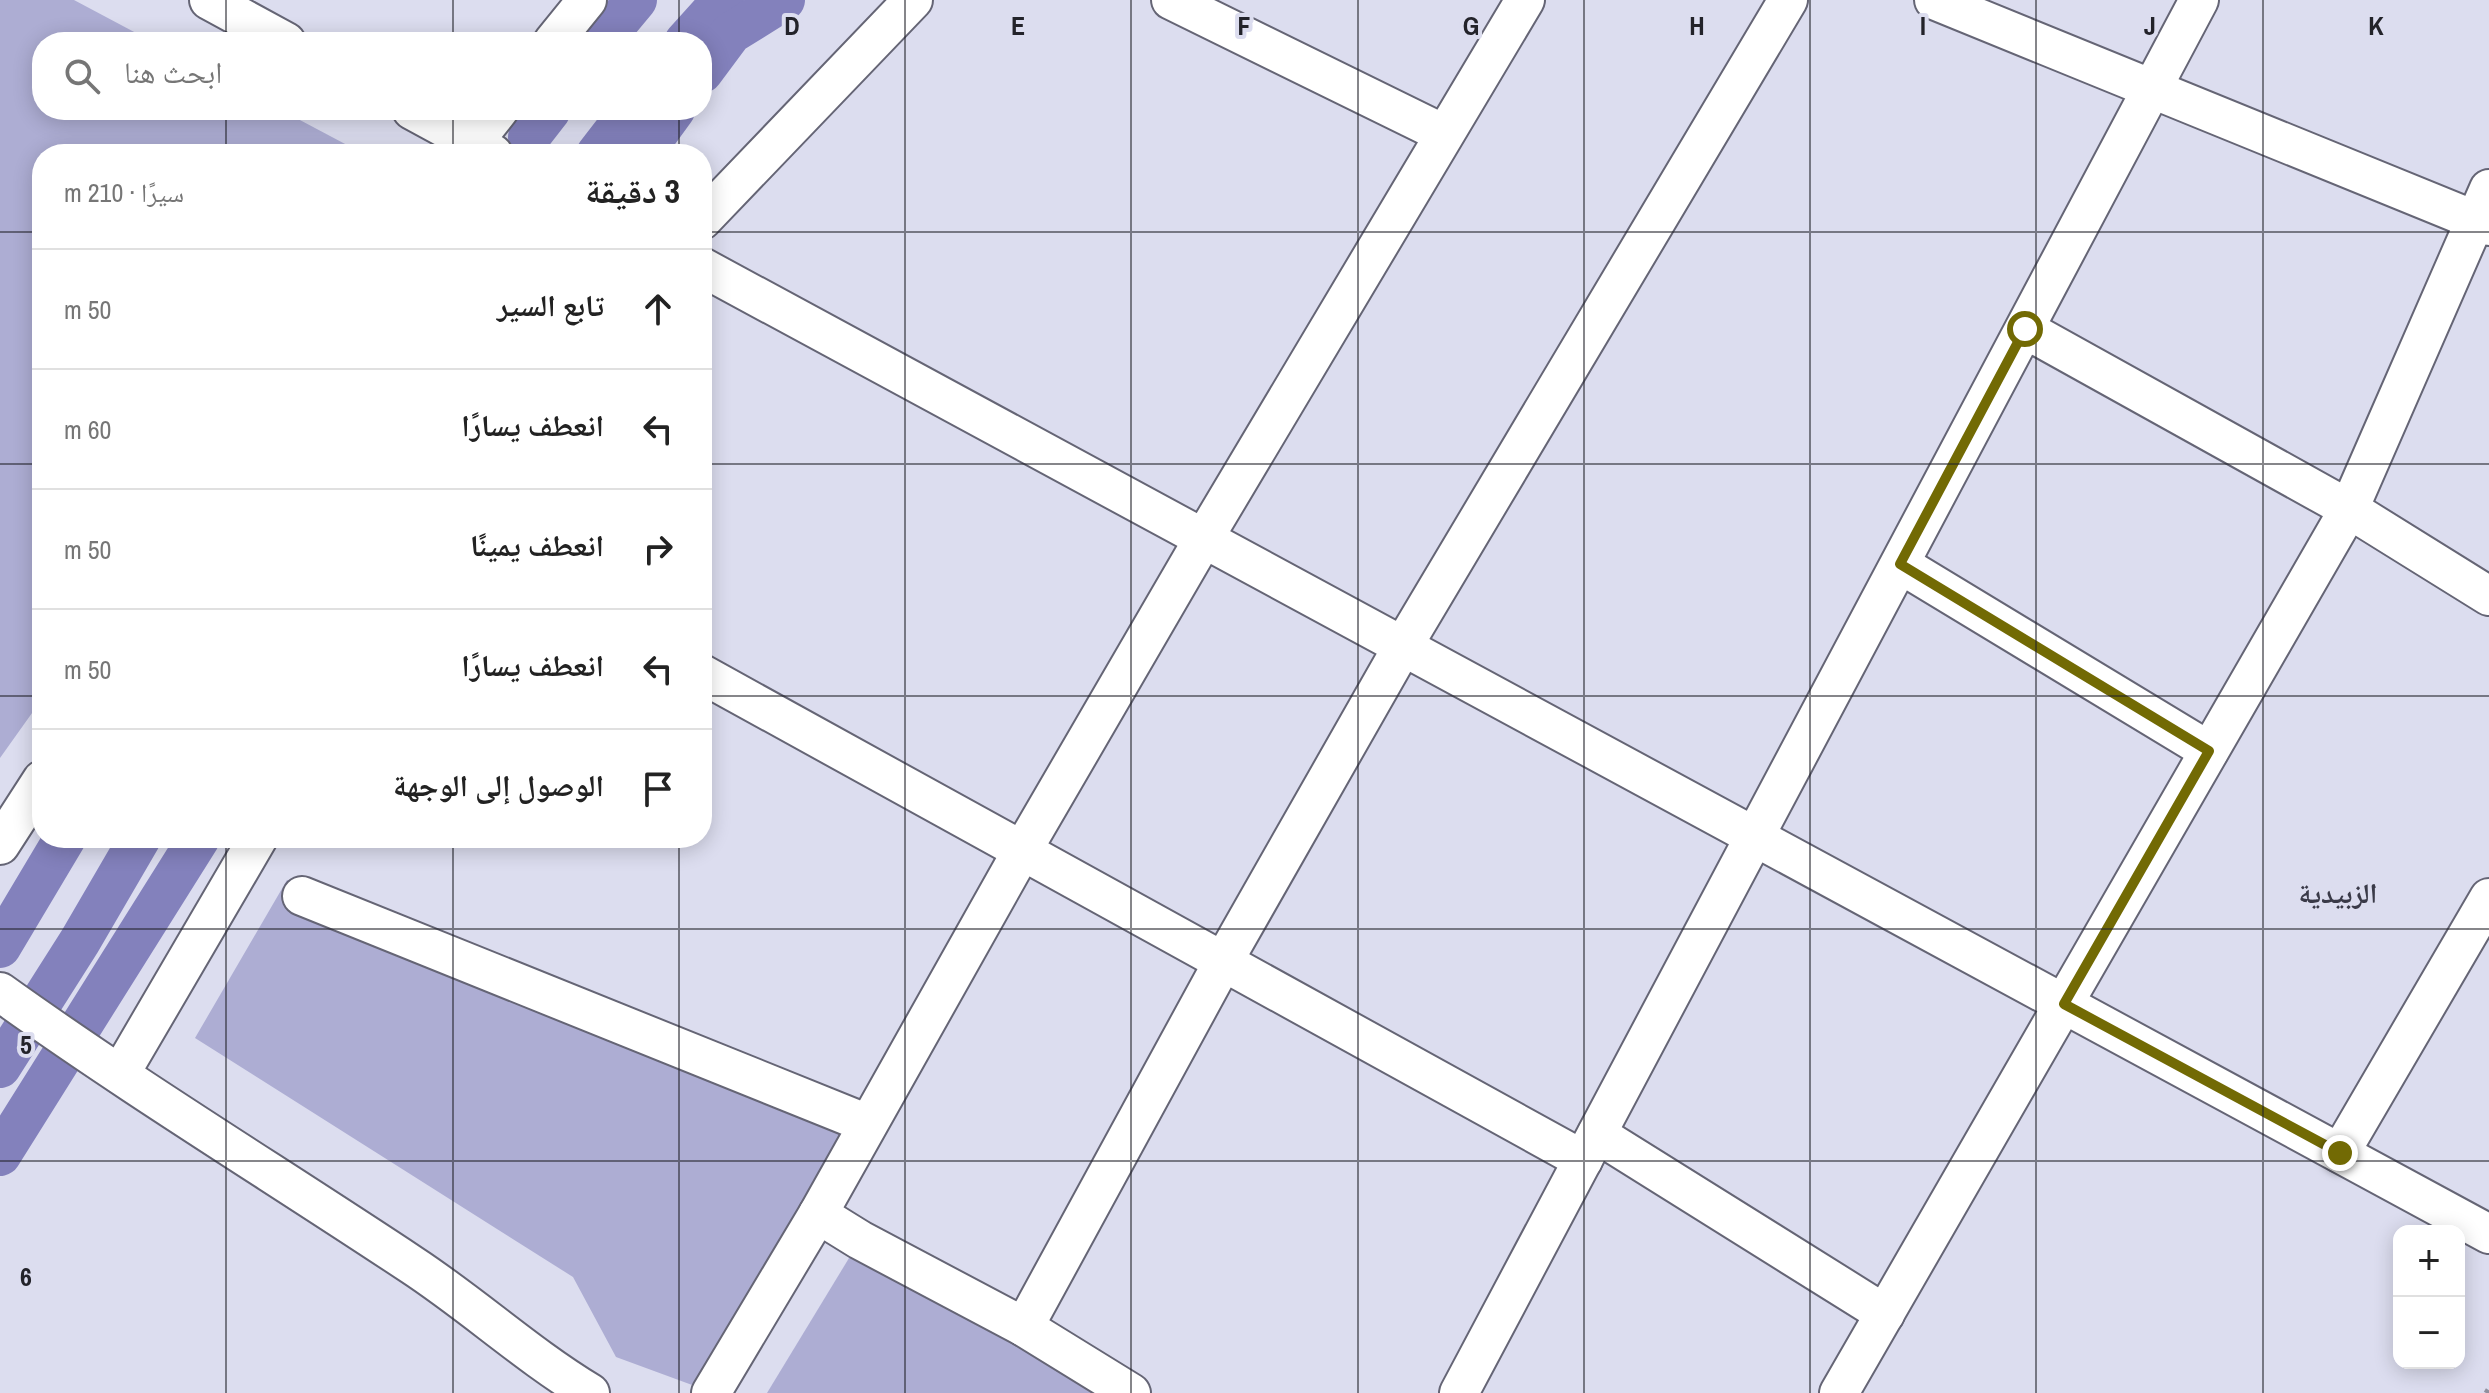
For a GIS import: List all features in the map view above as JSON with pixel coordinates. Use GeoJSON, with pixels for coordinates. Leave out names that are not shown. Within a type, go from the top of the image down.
{"type":"FeatureCollection","features":[{"type":"Feature","properties":{"kind":"street"},"geometry":{"type":"LineString","coordinates":[[209,0],[268,32]]}},
{"type":"Feature","properties":{"kind":"street"},"geometry":{"type":"LineString","coordinates":[[561,32],[587,0]]}},
{"type":"Feature","properties":{"kind":"street"},"geometry":{"type":"LineString","coordinates":[[712,210],[913,0]]}},
{"type":"Feature","properties":{"kind":"street"},"geometry":{"type":"LineString","coordinates":[[1171,0],[1444,134]]}},
{"type":"Feature","properties":{"kind":"street"},"geometry":{"type":"LineString","coordinates":[[711,1393],[818,1214],[1022,851],[1204,538],[1525,0]]}},
{"type":"Feature","properties":{"kind":"street"},"geometry":{"type":"LineString","coordinates":[[1024,1327],[1223,962],[1403,646],[1788,0]]}},
{"type":"Feature","properties":{"kind":"street"},"geometry":{"type":"LineString","coordinates":[[1839,1393],[2349,509],[2484,212],[2152,89],[1934,0]]}},
{"type":"Feature","properties":{"kind":"street"},"geometry":{"type":"LineString","coordinates":[[1459,1393],[2199,0]]}},
{"type":"Feature","properties":{"kind":"street"},"geometry":{"type":"LineString","coordinates":[[428,120],[467,144]]}},
{"type":"Feature","properties":{"kind":"street"},"geometry":{"type":"LineString","coordinates":[[480,144],[494,120]]}},
{"type":"Feature","properties":{"kind":"street"},"geometry":{"type":"LineString","coordinates":[[712,272],[2489,1234]]}},
{"type":"Feature","properties":{"kind":"street"},"geometry":{"type":"LineString","coordinates":[[2025,329],[2349,509],[2489,596]]}},
{"type":"Feature","properties":{"kind":"street"},"geometry":{"type":"LineString","coordinates":[[1900,564],[2209,751]]}},
{"type":"Feature","properties":{"kind":"street"},"geometry":{"type":"LineString","coordinates":[[712,680],[1223,962],[1590,1147],[1885,1314]]}},
{"type":"Feature","properties":{"kind":"street"},"geometry":{"type":"LineString","coordinates":[[0,845],[32,795]]}},
{"type":"Feature","properties":{"kind":"street"},"geometry":{"type":"LineString","coordinates":[[106,1066],[251,848]]}},
{"type":"Feature","properties":{"kind":"street"},"geometry":{"type":"LineString","coordinates":[[302,896],[868,1124]]}},
{"type":"Feature","properties":{"kind":"street"},"geometry":{"type":"LineString","coordinates":[[2340,1153],[2489,898]]}},
{"type":"Feature","properties":{"kind":"street"},"geometry":{"type":"LineString","coordinates":[[0,992],[106,1066],[416,1268],[550,1382],[590,1393]]}},
{"type":"Feature","properties":{"kind":"street"},"geometry":{"type":"LineString","coordinates":[[818,1214],[860,1240],[1024,1327],[1131,1393]]}},
{"type":"Feature","properties":{"kind":"shaded area"},"geometry":{"type":"Polygon","coordinates":[[[0,0],[74,0],[134,32],[32,32],[32,120],[300,120],[345,144],[32,144],[32,713],[0,758],[0,0]]]}},
{"type":"Feature","properties":{"kind":"shaded area"},"geometry":{"type":"Polygon","coordinates":[[[287,880],[859,1106],[703,1389],[616,1357],[573,1277],[195,1038],[287,880]]]}},
{"type":"Feature","properties":{"kind":"shaded area"},"geometry":{"type":"Polygon","coordinates":[[[860,1240],[1113,1393],[767,1393],[860,1240]]]}},
{"type":"Feature","properties":{"kind":"waterway"},"geometry":{"type":"LineString","coordinates":[[609,32],[636,0]]}},
{"type":"Feature","properties":{"kind":"waterway"},"geometry":{"type":"LineString","coordinates":[[694,32],[723,0]]}},
{"type":"Feature","properties":{"kind":"waterway"},"geometry":{"type":"LineString","coordinates":[[712,59],[731,33],[784,0]]}},
{"type":"Feature","properties":{"kind":"waterway"},"geometry":{"type":"LineString","coordinates":[[529,137],[542,120]]}},
{"type":"Feature","properties":{"kind":"waterway"},"geometry":{"type":"LineString","coordinates":[[605,144],[623,120]]}},
{"type":"Feature","properties":{"kind":"waterway"},"geometry":{"type":"LineString","coordinates":[[649,144],[667,120]]}},
{"type":"Feature","properties":{"kind":"waterway"},"geometry":{"type":"LineString","coordinates":[[0,947],[59,848]]}},
{"type":"Feature","properties":{"kind":"waterway"},"geometry":{"type":"LineString","coordinates":[[0,1067],[134,848]]}},
{"type":"Feature","properties":{"kind":"waterway"},"geometry":{"type":"LineString","coordinates":[[0,1155],[193,848]]}},
{"type":"Feature","properties":{"kind":"district","name":"الزبيدية"},"geometry":{"type":"Point","coordinates":[2338,893]}},
{"type":"Feature","properties":{"kind":"route"},"geometry":{"type":"LineString","coordinates":[[2025,329],[1900,564],[2209,751],[2064,1004],[2340,1153]]}}]}
